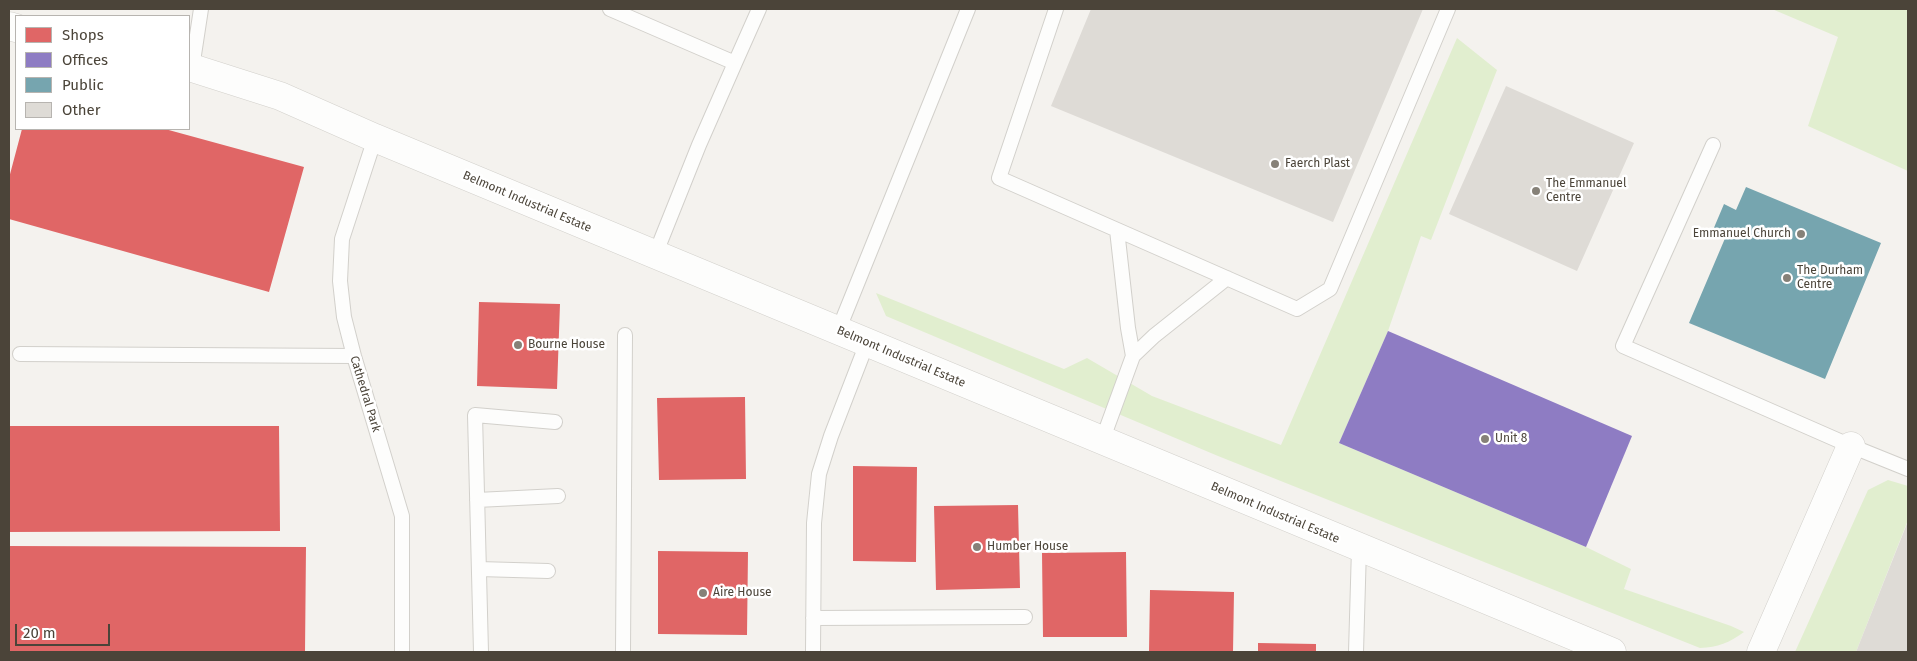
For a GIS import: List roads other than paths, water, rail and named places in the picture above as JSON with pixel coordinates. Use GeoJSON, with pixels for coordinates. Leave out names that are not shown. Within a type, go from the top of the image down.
{"type":"FeatureCollection","features":[{"type":"Feature","properties":{"kind":"street","name":"Belmont Industrial Estate"},"geometry":{"type":"LineString","coordinates":[[190,67],[280,96],[375,138],[655,255],[1612,652]]}},
{"type":"Feature","properties":{"kind":"street"},"geometry":{"type":"LineString","coordinates":[[1760,652],[1851,446]]}},
{"type":"Feature","properties":{"kind":"lane"},"geometry":{"type":"LineString","coordinates":[[190,67],[201,9]]}},
{"type":"Feature","properties":{"kind":"lane"},"geometry":{"type":"LineString","coordinates":[[610,9],[735,63]]}},
{"type":"Feature","properties":{"kind":"lane"},"geometry":{"type":"LineString","coordinates":[[655,255],[698,145],[759,9]]}},
{"type":"Feature","properties":{"kind":"lane"},"geometry":{"type":"LineString","coordinates":[[838,331],[968,9]]}},
{"type":"Feature","properties":{"kind":"lane"},"geometry":{"type":"LineString","coordinates":[[1056,9],[999,178],[1297,309],[1330,289],[1448,9]]}},
{"type":"Feature","properties":{"kind":"lane","name":"Cathedral Park"},"geometry":{"type":"LineString","coordinates":[[375,138],[342,239],[340,281],[344,317],[354,356],[402,516],[402,652]]}},
{"type":"Feature","properties":{"kind":"lane"},"geometry":{"type":"LineString","coordinates":[[1713,145],[1623,346],[1908,469]]}},
{"type":"Feature","properties":{"kind":"lane"},"geometry":{"type":"LineString","coordinates":[[1117,230],[1133,356]]}},
{"type":"Feature","properties":{"kind":"lane"},"geometry":{"type":"LineString","coordinates":[[1102,441],[1133,356],[1154,336],[1227,278]]}},
{"type":"Feature","properties":{"kind":"lane"},"geometry":{"type":"LineString","coordinates":[[623,652],[625,334]]}},
{"type":"Feature","properties":{"kind":"lane"},"geometry":{"type":"LineString","coordinates":[[813,652],[814,523],[819,474],[831,436],[867,343]]}},
{"type":"Feature","properties":{"kind":"lane"},"geometry":{"type":"LineString","coordinates":[[20,354],[354,356]]}},
{"type":"Feature","properties":{"kind":"lane"},"geometry":{"type":"LineString","coordinates":[[481,652],[475,415],[555,422]]}},
{"type":"Feature","properties":{"kind":"lane"},"geometry":{"type":"LineString","coordinates":[[477,500],[558,496]]}},
{"type":"Feature","properties":{"kind":"lane"},"geometry":{"type":"LineString","coordinates":[[1356,652],[1359,548]]}},
{"type":"Feature","properties":{"kind":"lane"},"geometry":{"type":"LineString","coordinates":[[479,569],[548,572]]}},
{"type":"Feature","properties":{"kind":"lane"},"geometry":{"type":"LineString","coordinates":[[813,618],[1025,617]]}},
{"type":"Feature","properties":{"kind":"place","name":"Faerch Plast"},"geometry":{"type":"Point","coordinates":[1275,164]}},
{"type":"Feature","properties":{"kind":"place","name":"The Emmanuel Centre"},"geometry":{"type":"Point","coordinates":[1536,191]}},
{"type":"Feature","properties":{"kind":"place","name":"Emmanuel Church"},"geometry":{"type":"Point","coordinates":[1801,234]}},
{"type":"Feature","properties":{"kind":"place","name":"The Durham Centre"},"geometry":{"type":"Point","coordinates":[1787,278]}},
{"type":"Feature","properties":{"kind":"place","name":"Bourne House"},"geometry":{"type":"Point","coordinates":[518,345]}},
{"type":"Feature","properties":{"kind":"place","name":"Unit 8"},"geometry":{"type":"Point","coordinates":[1485,439]}},
{"type":"Feature","properties":{"kind":"place","name":"Humber House"},"geometry":{"type":"Point","coordinates":[977,547]}},
{"type":"Feature","properties":{"kind":"place","name":"Aire House"},"geometry":{"type":"Point","coordinates":[703,593]}}]}
